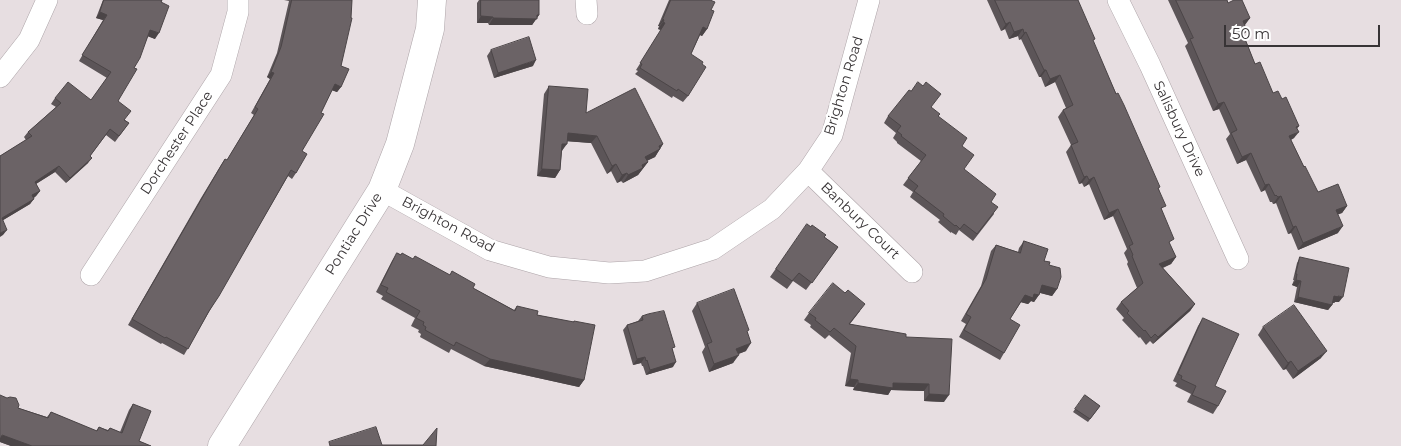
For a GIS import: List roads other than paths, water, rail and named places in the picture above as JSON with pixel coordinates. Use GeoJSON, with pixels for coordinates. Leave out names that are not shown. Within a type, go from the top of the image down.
{"type":"FeatureCollection","features":[{"type":"Feature","properties":{"kind":"main road","name":"Pontiac Drive"},"geometry":{"type":"LineString","coordinates":[[222,446],[382,190],[400,144],[415,87],[430,29],[432,0]]}},
{"type":"Feature","properties":{"kind":"street"},"geometry":{"type":"LineString","coordinates":[[0,77],[30,40],[47,0]]}},
{"type":"Feature","properties":{"kind":"street","name":"Dorchester Place"},"geometry":{"type":"LineString","coordinates":[[91,275],[221,75],[238,12],[238,0]]}},
{"type":"Feature","properties":{"kind":"street","name":"Brighton Road"},"geometry":{"type":"LineString","coordinates":[[382,190],[490,250],[549,267],[609,273],[645,271],[713,250],[772,209],[808,171],[832,135],[869,0]]}},
{"type":"Feature","properties":{"kind":"street","name":"Salisbury Drive"},"geometry":{"type":"LineString","coordinates":[[1118,0],[1150,65],[1238,259]]}},
{"type":"Feature","properties":{"kind":"street","name":"Banbury Court"},"geometry":{"type":"LineString","coordinates":[[808,171],[912,272]]}}]}
